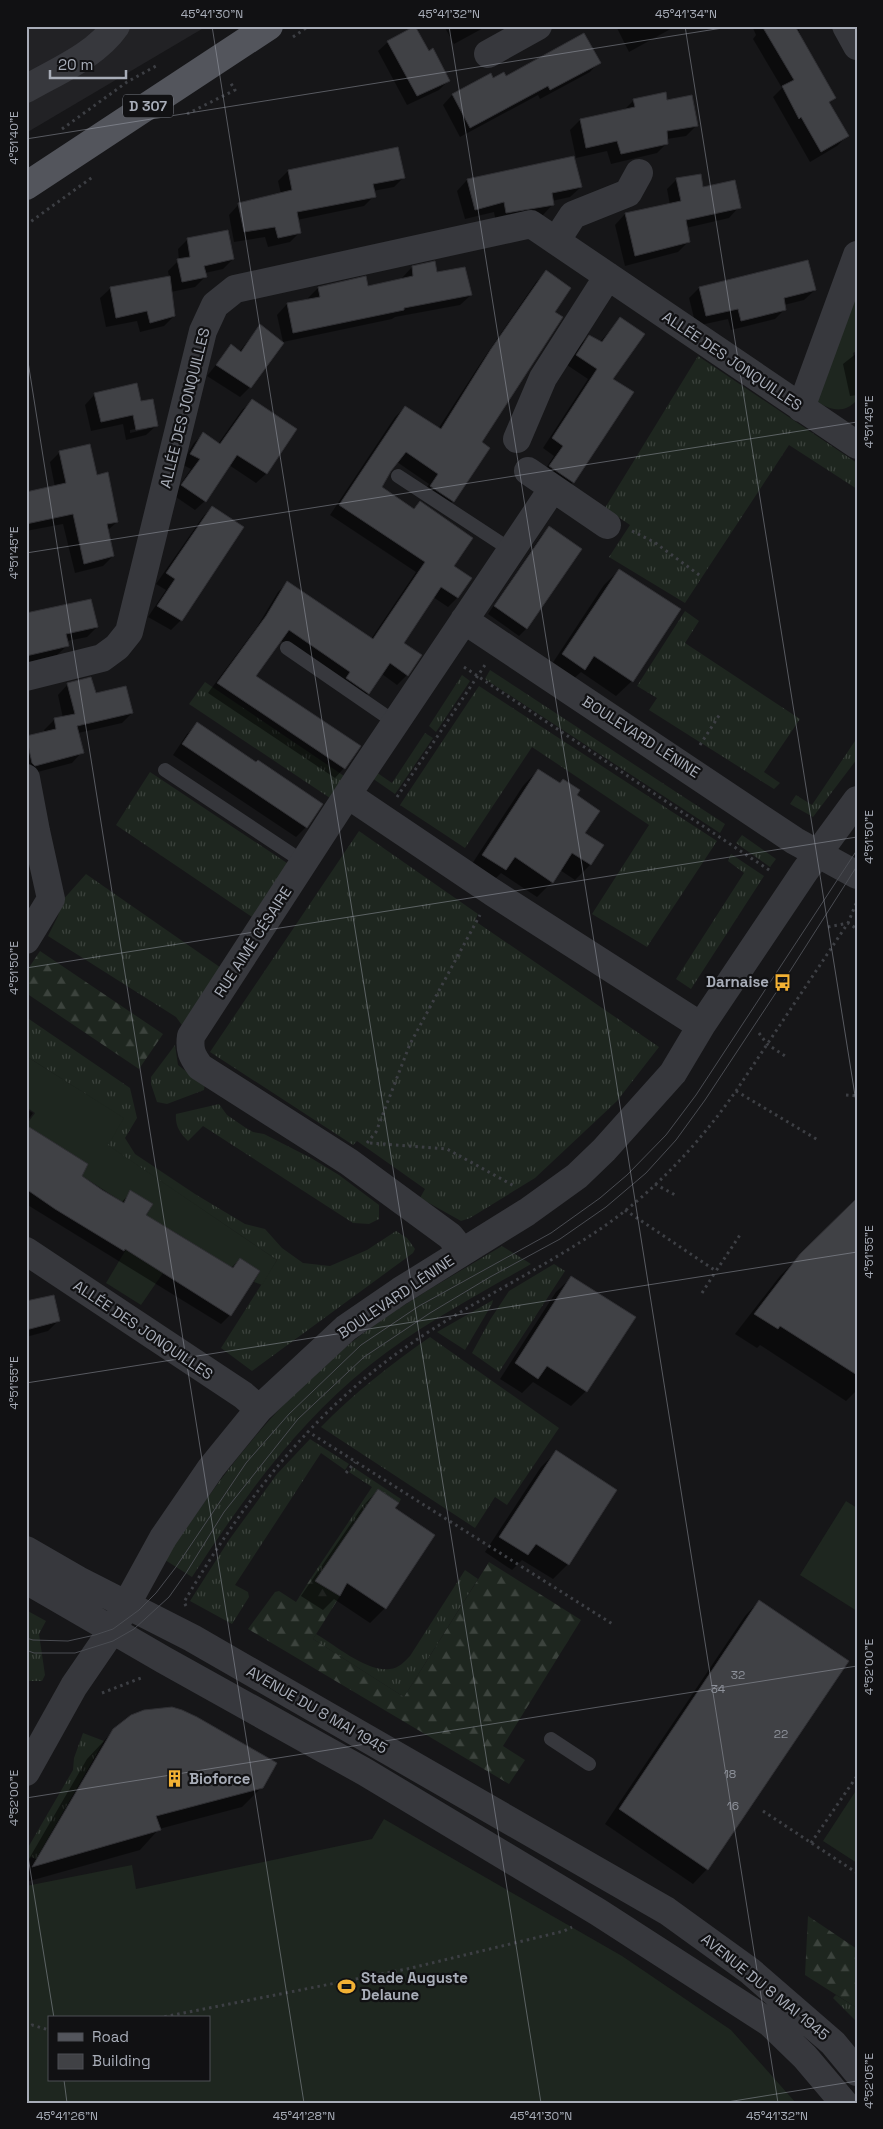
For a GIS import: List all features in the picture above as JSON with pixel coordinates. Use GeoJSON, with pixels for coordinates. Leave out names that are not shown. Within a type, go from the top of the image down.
{"type":"FeatureCollection","features":[{"type":"Feature","properties":{"kind":"main road","name":"D 307"},"geometry":{"type":"LineString","coordinates":[[26,186],[263,28]]}},
{"type":"Feature","properties":{"kind":"street"},"geometry":{"type":"LineString","coordinates":[[26,90],[95,50],[106,40],[116,26]]}},
{"type":"Feature","properties":{"kind":"street"},"geometry":{"type":"LineString","coordinates":[[488,54],[538,26]]}},
{"type":"Feature","properties":{"kind":"street"},"geometry":{"type":"LineString","coordinates":[[846,26],[857,46]]}},
{"type":"Feature","properties":{"kind":"street"},"geometry":{"type":"LineString","coordinates":[[556,241],[573,215],[628,194],[639,172]]}},
{"type":"Feature","properties":{"kind":"street","name":"ALLÉE DES JONQUILLES"},"geometry":{"type":"LineString","coordinates":[[26,677],[102,658],[117,647],[129,632],[203,331],[215,304],[234,289],[531,224],[801,408],[853,437]]}},
{"type":"Feature","properties":{"kind":"street"},"geometry":{"type":"LineString","coordinates":[[801,408],[857,255]]}},
{"type":"Feature","properties":{"kind":"street"},"geometry":{"type":"LineString","coordinates":[[516,439],[543,378],[608,276]]}},
{"type":"Feature","properties":{"kind":"street"},"geometry":{"type":"LineString","coordinates":[[528,471],[607,525]]}},
{"type":"Feature","properties":{"kind":"street","name":"RUE AIMÉ CÉSAIRE"},"geometry":{"type":"LineString","coordinates":[[463,1252],[450,1236],[348,1162],[200,1067],[192,1057],[191,1036],[348,795],[553,488]]}},
{"type":"Feature","properties":{"kind":"street","name":"BOULEVARD LÉNINE"},"geometry":{"type":"LineString","coordinates":[[464,620],[794,841],[857,875]]}},
{"type":"Feature","properties":{"kind":"street"},"geometry":{"type":"LineString","coordinates":[[26,778],[52,899],[26,940]]}},
{"type":"Feature","properties":{"kind":"street"},"geometry":{"type":"LineString","coordinates":[[348,795],[492,892],[701,1026]]}},
{"type":"Feature","properties":{"kind":"street","name":"BOULEVARD LÉNINE"},"geometry":{"type":"LineString","coordinates":[[26,1772],[74,1686],[113,1629],[149,1562],[175,1520],[211,1468],[259,1409],[346,1328],[556,1191],[604,1150],[673,1073],[701,1026],[818,853],[857,800]]}},
{"type":"Feature","properties":{"kind":"street","name":"ALLÉE DES JONQUILLES"},"geometry":{"type":"LineString","coordinates":[[26,1251],[243,1395],[259,1409]]}},
{"type":"Feature","properties":{"kind":"street","name":"AVENUE DU 8 MAI 1945"},"geometry":{"type":"LineString","coordinates":[[26,1550],[78,1580],[192,1638],[518,1832],[667,1911],[750,1971],[833,2043],[857,2072]]}},
{"type":"Feature","properties":{"kind":"street","name":"AVENUE DU 8 MAI 1945"},"geometry":{"type":"LineString","coordinates":[[26,1580],[402,1794],[590,1907],[770,2024],[805,2057],[844,2103]]}},
{"type":"Feature","properties":{"kind":"street","name":"AVENUE DU 8 MAI 1945"},"geometry":{"type":"LineString","coordinates":[[402,1794],[427,1794],[518,1832],[566,1876],[590,1907]]}},
{"type":"Feature","properties":{"kind":"lane"},"geometry":{"type":"LineString","coordinates":[[398,476],[511,550]]}},
{"type":"Feature","properties":{"kind":"lane"},"geometry":{"type":"LineString","coordinates":[[287,648],[396,723]]}},
{"type":"Feature","properties":{"kind":"lane"},"geometry":{"type":"LineString","coordinates":[[165,770],[305,863]]}},
{"type":"Feature","properties":{"kind":"lane"},"geometry":{"type":"LineString","coordinates":[[551,1739],[589,1764]]}},
{"type":"Feature","properties":{"kind":"path"},"geometry":{"type":"LineString","coordinates":[[607,525],[628,529],[654,542],[702,576]]}},
{"type":"Feature","properties":{"kind":"path"},"geometry":{"type":"LineString","coordinates":[[383,818],[499,644]]}},
{"type":"Feature","properties":{"kind":"path"},"geometry":{"type":"LineString","coordinates":[[442,653],[772,872],[794,841]]}},
{"type":"Feature","properties":{"kind":"path"},"geometry":{"type":"LineString","coordinates":[[686,767],[720,714]]}},
{"type":"Feature","properties":{"kind":"path"},"geometry":{"type":"LineString","coordinates":[[369,1143],[376,1132],[410,1044],[492,892]]}},
{"type":"Feature","properties":{"kind":"path"},"geometry":{"type":"LineString","coordinates":[[187,1609],[184,1602],[247,1504],[307,1431],[364,1380],[409,1345],[606,1225],[655,1184],[719,1115],[848,924],[857,901]]}},
{"type":"Feature","properties":{"kind":"path"},"geometry":{"type":"LineString","coordinates":[[828,927],[848,924],[857,930]]}},
{"type":"Feature","properties":{"kind":"path"},"geometry":{"type":"LineString","coordinates":[[759,1033],[767,1044],[788,1058]]}},
{"type":"Feature","properties":{"kind":"path"},"geometry":{"type":"LineString","coordinates":[[736,1091],[818,1140]]}},
{"type":"Feature","properties":{"kind":"path"},"geometry":{"type":"LineString","coordinates":[[846,1095],[857,1096]]}},
{"type":"Feature","properties":{"kind":"path"},"geometry":{"type":"LineString","coordinates":[[348,1162],[363,1142],[448,1149],[516,1188]]}},
{"type":"Feature","properties":{"kind":"path"},"geometry":{"type":"LineString","coordinates":[[655,1184],[677,1196]]}},
{"type":"Feature","properties":{"kind":"path"},"geometry":{"type":"LineString","coordinates":[[625,1210],[716,1271]]}},
{"type":"Feature","properties":{"kind":"path"},"geometry":{"type":"LineString","coordinates":[[702,1293],[740,1234]]}},
{"type":"Feature","properties":{"kind":"path"},"geometry":{"type":"LineString","coordinates":[[307,1431],[614,1625]]}},
{"type":"Feature","properties":{"kind":"path"},"geometry":{"type":"LineString","coordinates":[[346,1473],[355,1462]]}},
{"type":"Feature","properties":{"kind":"path"},"geometry":{"type":"LineString","coordinates":[[100,1694],[150,1675]]}},
{"type":"Feature","properties":{"kind":"path"},"geometry":{"type":"LineString","coordinates":[[811,1843],[857,1776]]}},
{"type":"Feature","properties":{"kind":"path"},"geometry":{"type":"LineString","coordinates":[[763,1812],[857,1872]]}},
{"type":"Feature","properties":{"kind":"path"},"geometry":{"type":"LineString","coordinates":[[168,2016],[407,1969],[564,1931],[590,1907]]}},
{"type":"Feature","properties":{"kind":"path"},"geometry":{"type":"LineString","coordinates":[[26,2029],[32,2025],[48,2030]]}},
{"type":"Feature","properties":{"kind":"shaded area"},"geometry":{"type":"Polygon","coordinates":[[[26,26],[207,26],[26,133],[26,26]]]}},
{"type":"Feature","properties":{"kind":"green space"},"geometry":{"type":"Polygon","coordinates":[[[857,288],[857,351],[853,353],[857,371],[857,400],[847,408],[836,409],[815,400],[857,288]]]}},
{"type":"Feature","properties":{"kind":"green space"},"geometry":{"type":"Polygon","coordinates":[[[698,356],[857,463],[857,489],[789,445],[685,603],[609,557],[630,525],[605,508],[698,356]]]}},
{"type":"Feature","properties":{"kind":"green space"},"geometry":{"type":"Polygon","coordinates":[[[685,611],[699,621],[685,643],[800,719],[764,772],[780,783],[774,789],[649,710],[657,698],[637,686],[685,611]]]}},
{"type":"Feature","properties":{"kind":"green space"},"geometry":{"type":"Polygon","coordinates":[[[490,670],[725,824],[720,833],[485,679],[490,670]]]}},
{"type":"Feature","properties":{"kind":"green space"},"geometry":{"type":"Polygon","coordinates":[[[462,675],[470,681],[436,732],[429,726],[462,675]]]}},
{"type":"Feature","properties":{"kind":"green space"},"geometry":{"type":"Polygon","coordinates":[[[205,682],[344,776],[330,798],[189,704],[205,682]]]}},
{"type":"Feature","properties":{"kind":"green space"},"geometry":{"type":"Polygon","coordinates":[[[479,686],[717,841],[647,947],[592,914],[649,825],[532,747],[465,848],[400,805],[479,686]]]}},
{"type":"Feature","properties":{"kind":"green space"},"geometry":{"type":"Polygon","coordinates":[[[425,733],[433,738],[395,794],[372,778],[376,772],[392,783],[425,733]]]}},
{"type":"Feature","properties":{"kind":"green space"},"geometry":{"type":"Polygon","coordinates":[[[857,738],[857,759],[813,817],[790,804],[796,795],[812,805],[857,738]]]}},
{"type":"Feature","properties":{"kind":"green space"},"geometry":{"type":"Polygon","coordinates":[[[150,772],[293,867],[255,919],[116,825],[150,772]]]}},
{"type":"Feature","properties":{"kind":"green space"},"geometry":{"type":"Polygon","coordinates":[[[359,831],[478,914],[475,921],[659,1047],[617,1101],[535,1178],[470,1218],[461,1221],[420,1198],[425,1189],[357,1141],[353,1145],[210,1052],[359,831]]]}},
{"type":"Feature","properties":{"kind":"green space"},"geometry":{"type":"Polygon","coordinates":[[[742,835],[776,859],[770,867],[736,843],[742,835]]]}},
{"type":"Feature","properties":{"kind":"green space"},"geometry":{"type":"Polygon","coordinates":[[[731,854],[764,876],[691,989],[676,979],[744,873],[728,861],[731,854]]]}},
{"type":"Feature","properties":{"kind":"green space"},"geometry":{"type":"Polygon","coordinates":[[[86,874],[224,970],[184,1028],[176,1017],[48,936],[58,916],[61,902],[86,874]]]}},
{"type":"Feature","properties":{"kind":"green space"},"geometry":{"type":"Polygon","coordinates":[[[40,951],[163,1034],[139,1069],[26,993],[26,972],[40,951]]]}},
{"type":"Feature","properties":{"kind":"green space"},"geometry":{"type":"Polygon","coordinates":[[[26,1017],[130,1088],[137,1118],[125,1138],[135,1154],[195,1194],[245,1224],[265,1229],[282,1248],[303,1263],[330,1266],[367,1250],[396,1231],[407,1238],[415,1249],[413,1253],[252,1371],[221,1348],[277,1260],[107,1145],[123,1118],[26,1056],[26,1017]]]}},
{"type":"Feature","properties":{"kind":"green space"},"geometry":{"type":"Polygon","coordinates":[[[175,1045],[178,1065],[196,1079],[205,1082],[204,1090],[167,1104],[157,1102],[151,1084],[151,1077],[175,1045]]]}},
{"type":"Feature","properties":{"kind":"green space"},"geometry":{"type":"Polygon","coordinates":[[[26,1056],[124,1118],[108,1145],[277,1260],[262,1285],[254,1282],[260,1271],[240,1258],[233,1268],[171,1230],[149,1264],[163,1273],[141,1305],[106,1283],[153,1204],[130,1191],[124,1203],[82,1176],[88,1164],[26,1125],[35,1113],[26,1107],[26,1056]]]}},
{"type":"Feature","properties":{"kind":"green space"},"geometry":{"type":"Polygon","coordinates":[[[219,1104],[227,1115],[246,1128],[253,1132],[264,1134],[339,1175],[379,1205],[379,1219],[369,1224],[353,1223],[203,1126],[188,1141],[179,1129],[176,1122],[176,1114],[219,1104]]]}},
{"type":"Feature","properties":{"kind":"green space"},"geometry":{"type":"Polygon","coordinates":[[[502,1246],[531,1264],[408,1337],[343,1388],[318,1412],[272,1464],[231,1519],[192,1577],[165,1560],[227,1471],[273,1416],[298,1390],[352,1342],[388,1316],[502,1246]]]}},
{"type":"Feature","properties":{"kind":"green space"},"geometry":{"type":"Polygon","coordinates":[[[554,1264],[565,1271],[499,1372],[472,1353],[509,1291],[554,1264]]]}},
{"type":"Feature","properties":{"kind":"green space"},"geometry":{"type":"Polygon","coordinates":[[[493,1300],[465,1350],[437,1332],[493,1300]]]}},
{"type":"Feature","properties":{"kind":"green space"},"geometry":{"type":"Polygon","coordinates":[[[430,1337],[559,1428],[507,1505],[495,1497],[475,1528],[321,1427],[373,1379],[430,1337]]]}},
{"type":"Feature","properties":{"kind":"green space"},"geometry":{"type":"Polygon","coordinates":[[[310,1439],[349,1464],[345,1470],[321,1453],[235,1585],[248,1592],[249,1597],[232,1624],[190,1601],[229,1540],[277,1474],[310,1439]]]}},
{"type":"Feature","properties":{"kind":"green space"},"geometry":{"type":"Polygon","coordinates":[[[353,1467],[401,1499],[399,1503],[378,1489],[315,1581],[311,1578],[372,1487],[349,1472],[353,1467]]]}},
{"type":"Feature","properties":{"kind":"green space"},"geometry":{"type":"Polygon","coordinates":[[[846,1501],[857,1508],[857,1611],[800,1575],[846,1501]]]}},
{"type":"Feature","properties":{"kind":"green space"},"geometry":{"type":"Polygon","coordinates":[[[489,1562],[581,1620],[503,1746],[525,1760],[509,1784],[248,1629],[275,1592],[279,1591],[296,1602],[311,1578],[340,1596],[313,1639],[404,1697],[489,1562]]]}},
{"type":"Feature","properties":{"kind":"green space"},"geometry":{"type":"Polygon","coordinates":[[[465,1570],[478,1579],[404,1697],[313,1639],[316,1634],[352,1657],[371,1666],[381,1669],[396,1667],[410,1656],[465,1570]]]}},
{"type":"Feature","properties":{"kind":"green space"},"geometry":{"type":"Polygon","coordinates":[[[26,1610],[46,1621],[39,1634],[45,1675],[42,1681],[26,1681],[26,1610]]]}},
{"type":"Feature","properties":{"kind":"green space"},"geometry":{"type":"Polygon","coordinates":[[[83,1733],[104,1741],[36,1859],[31,1857],[26,1866],[26,1851],[73,1770],[74,1758],[83,1733]]]}},
{"type":"Feature","properties":{"kind":"green space"},"geometry":{"type":"Polygon","coordinates":[[[857,1789],[857,1863],[823,1841],[857,1789]]]}},
{"type":"Feature","properties":{"kind":"green space","name":"Stade Auguste Delaune"},"geometry":{"type":"Polygon","coordinates":[[[384,1819],[622,1956],[731,2030],[796,2103],[26,2103],[26,1886],[132,1865],[136,1889],[372,1839],[384,1819]]]}},
{"type":"Feature","properties":{"kind":"green space"},"geometry":{"type":"Polygon","coordinates":[[[808,1916],[857,1949],[857,2008],[805,1975],[808,1916]]]}},
{"type":"Feature","properties":{"kind":"green space"},"geometry":{"type":"Polygon","coordinates":[[[836,1995],[857,2008],[857,2022],[833,1998],[836,1995]]]}},
{"type":"Feature","properties":{"kind":"building"},"geometry":{"type":"Polygon","coordinates":[[[415,26],[429,51],[433,48],[450,81],[417,96],[387,41],[415,26]]]}},
{"type":"Feature","properties":{"kind":"building"},"geometry":{"type":"Polygon","coordinates":[[[762,26],[795,26],[836,98],[829,102],[849,136],[821,152],[801,117],[799,119],[782,86],[794,80],[762,26]]]}},
{"type":"Feature","properties":{"kind":"building"},"geometry":{"type":"Polygon","coordinates":[[[584,33],[601,63],[550,90],[548,86],[470,128],[452,94],[491,73],[493,78],[504,72],[506,76],[584,33]]]}},
{"type":"Feature","properties":{"kind":"building"},"geometry":{"type":"Polygon","coordinates":[[[666,92],[667,100],[692,95],[698,126],[667,131],[668,144],[621,154],[617,141],[586,148],[580,119],[635,107],[633,99],[666,92]]]}},
{"type":"Feature","properties":{"kind":"building"},"geometry":{"type":"Polygon","coordinates":[[[398,147],[405,178],[373,184],[376,197],[297,212],[301,233],[278,238],[275,227],[244,232],[238,203],[292,190],[288,170],[398,147]]]}},
{"type":"Feature","properties":{"kind":"building"},"geometry":{"type":"Polygon","coordinates":[[[574,156],[582,187],[552,193],[554,205],[506,213],[504,202],[475,210],[467,179],[574,156]]]}},
{"type":"Feature","properties":{"kind":"building"},"geometry":{"type":"Polygon","coordinates":[[[701,174],[703,187],[735,180],[741,208],[686,220],[690,242],[635,256],[625,213],[681,201],[676,178],[701,174]]]}},
{"type":"Feature","properties":{"kind":"building"},"geometry":{"type":"Polygon","coordinates":[[[228,230],[234,259],[204,266],[207,277],[182,282],[177,259],[190,257],[187,238],[228,230]]]}},
{"type":"Feature","properties":{"kind":"building"},"geometry":{"type":"Polygon","coordinates":[[[808,260],[816,290],[784,298],[786,310],[741,321],[738,309],[706,316],[699,287],[808,260]]]}},
{"type":"Feature","properties":{"kind":"building"},"geometry":{"type":"Polygon","coordinates":[[[435,261],[437,272],[465,267],[472,295],[293,333],[287,303],[320,297],[318,287],[366,276],[368,286],[413,276],[412,266],[435,261]]]}},
{"type":"Feature","properties":{"kind":"building"},"geometry":{"type":"Polygon","coordinates":[[[546,270],[571,288],[555,312],[563,317],[482,442],[490,448],[454,502],[430,486],[438,474],[406,452],[391,471],[382,487],[414,509],[420,501],[473,538],[454,566],[472,578],[458,598],[441,587],[404,643],[422,655],[408,676],[390,663],[369,694],[346,678],[350,672],[289,630],[256,676],[361,746],[345,769],[217,683],[266,616],[287,581],[373,639],[425,562],[339,505],[405,406],[441,429],[491,349],[546,270]]]}},
{"type":"Feature","properties":{"kind":"building"},"geometry":{"type":"Polygon","coordinates":[[[170,276],[175,316],[150,323],[147,311],[116,318],[110,287],[170,276]]]}},
{"type":"Feature","properties":{"kind":"building"},"geometry":{"type":"Polygon","coordinates":[[[620,317],[645,334],[613,379],[634,392],[574,483],[549,466],[563,446],[552,438],[597,369],[576,355],[589,335],[602,342],[620,317]]]}},
{"type":"Feature","properties":{"kind":"building"},"geometry":{"type":"Polygon","coordinates":[[[260,324],[284,343],[251,388],[216,365],[231,344],[241,352],[260,324]]]}},
{"type":"Feature","properties":{"kind":"building"},"geometry":{"type":"Polygon","coordinates":[[[137,383],[141,401],[153,399],[158,426],[136,430],[133,415],[101,422],[94,393],[137,383]]]}},
{"type":"Feature","properties":{"kind":"building"},"geometry":{"type":"Polygon","coordinates":[[[252,399],[297,429],[267,474],[237,455],[206,502],[181,485],[200,459],[190,454],[203,432],[220,444],[252,399]]]}},
{"type":"Feature","properties":{"kind":"building"},"geometry":{"type":"Polygon","coordinates":[[[90,444],[97,475],[108,472],[118,522],[107,524],[114,556],[84,564],[73,514],[26,524],[26,492],[66,483],[59,451],[90,444]]]}},
{"type":"Feature","properties":{"kind":"building"},"geometry":{"type":"Polygon","coordinates":[[[212,506],[244,527],[182,621],[157,606],[175,579],[166,573],[212,506]]]}},
{"type":"Feature","properties":{"kind":"building"},"geometry":{"type":"Polygon","coordinates":[[[549,526],[582,549],[527,629],[494,606],[549,526]]]}},
{"type":"Feature","properties":{"kind":"building"},"geometry":{"type":"Polygon","coordinates":[[[619,569],[681,609],[633,682],[594,656],[585,670],[562,654],[619,569]]]}},
{"type":"Feature","properties":{"kind":"building"},"geometry":{"type":"Polygon","coordinates":[[[91,599],[98,627],[66,634],[69,646],[26,656],[26,613],[91,599]]]}},
{"type":"Feature","properties":{"kind":"building"},"geometry":{"type":"Polygon","coordinates":[[[91,677],[96,693],[126,686],[133,713],[77,726],[84,753],[35,766],[32,763],[26,736],[56,729],[54,718],[75,714],[67,683],[91,677]]]}},
{"type":"Feature","properties":{"kind":"building"},"geometry":{"type":"Polygon","coordinates":[[[197,722],[323,804],[307,828],[182,744],[197,722]]]}},
{"type":"Feature","properties":{"kind":"building"},"geometry":{"type":"Polygon","coordinates":[[[538,769],[560,783],[563,779],[580,790],[577,795],[600,811],[585,833],[604,845],[591,865],[572,853],[553,883],[515,857],[506,870],[482,855],[538,769]]]}},
{"type":"Feature","properties":{"kind":"building"},"geometry":{"type":"Polygon","coordinates":[[[26,1125],[88,1164],[82,1176],[102,1190],[124,1203],[130,1190],[153,1204],[146,1215],[233,1268],[240,1258],[260,1271],[231,1316],[125,1249],[124,1251],[55,1209],[26,1189],[26,1125]]]}},
{"type":"Feature","properties":{"kind":"building"},"geometry":{"type":"Polygon","coordinates":[[[857,1198],[857,1375],[780,1326],[778,1329],[754,1314],[800,1254],[857,1198]]]}},
{"type":"Feature","properties":{"kind":"building"},"geometry":{"type":"Polygon","coordinates":[[[571,1276],[636,1317],[587,1392],[547,1366],[538,1379],[515,1363],[571,1276]]]}},
{"type":"Feature","properties":{"kind":"building"},"geometry":{"type":"Polygon","coordinates":[[[54,1295],[60,1321],[26,1330],[26,1301],[54,1295]]]}},
{"type":"Feature","properties":{"kind":"building"},"geometry":{"type":"Polygon","coordinates":[[[556,1450],[617,1490],[569,1565],[536,1544],[528,1555],[499,1537],[556,1450]]]}},
{"type":"Feature","properties":{"kind":"building"},"geometry":{"type":"Polygon","coordinates":[[[378,1489],[399,1503],[395,1508],[435,1535],[386,1609],[347,1583],[340,1596],[315,1581],[378,1489]]]}},
{"type":"Feature","properties":{"kind":"building"},"geometry":{"type":"Polygon","coordinates":[[[759,1600],[849,1661],[708,1870],[619,1809],[759,1600]]]}},
{"type":"Feature","properties":{"kind":"building","name":"Bioforce"},"geometry":{"type":"Polygon","coordinates":[[[172,1707],[197,1717],[277,1763],[263,1788],[156,1816],[161,1830],[32,1867],[113,1729],[131,1715],[144,1710],[172,1707]]]}},
{"type":"Feature","properties":{"kind":"tram line"},"geometry":{"type":"LineString","coordinates":[[26,1638],[68,1641],[95,1635],[113,1629],[139,1610],[156,1593],[176,1567],[246,1463],[289,1414],[361,1345],[419,1306],[551,1233],[600,1198],[627,1175],[666,1135],[696,1095],[857,850]]}},
{"type":"Feature","properties":{"kind":"tram line"},"geometry":{"type":"LineString","coordinates":[[26,1650],[34,1653],[75,1653],[113,1641],[134,1629],[169,1597],[224,1512],[298,1419],[364,1357],[430,1313],[490,1277],[560,1239],[606,1207],[646,1173],[676,1140],[705,1100],[857,866]]}},
{"type":"Feature","properties":{"kind":"place","name":"Darnaise"},"geometry":{"type":"Point","coordinates":[783,982]}},
{"type":"Feature","properties":{"kind":"place","name":"Bioforce"},"geometry":{"type":"Point","coordinates":[175,1779]}},
{"type":"Feature","properties":{"kind":"place","name":"Stade Auguste Delaune"},"geometry":{"type":"Point","coordinates":[347,1987]}}]}
